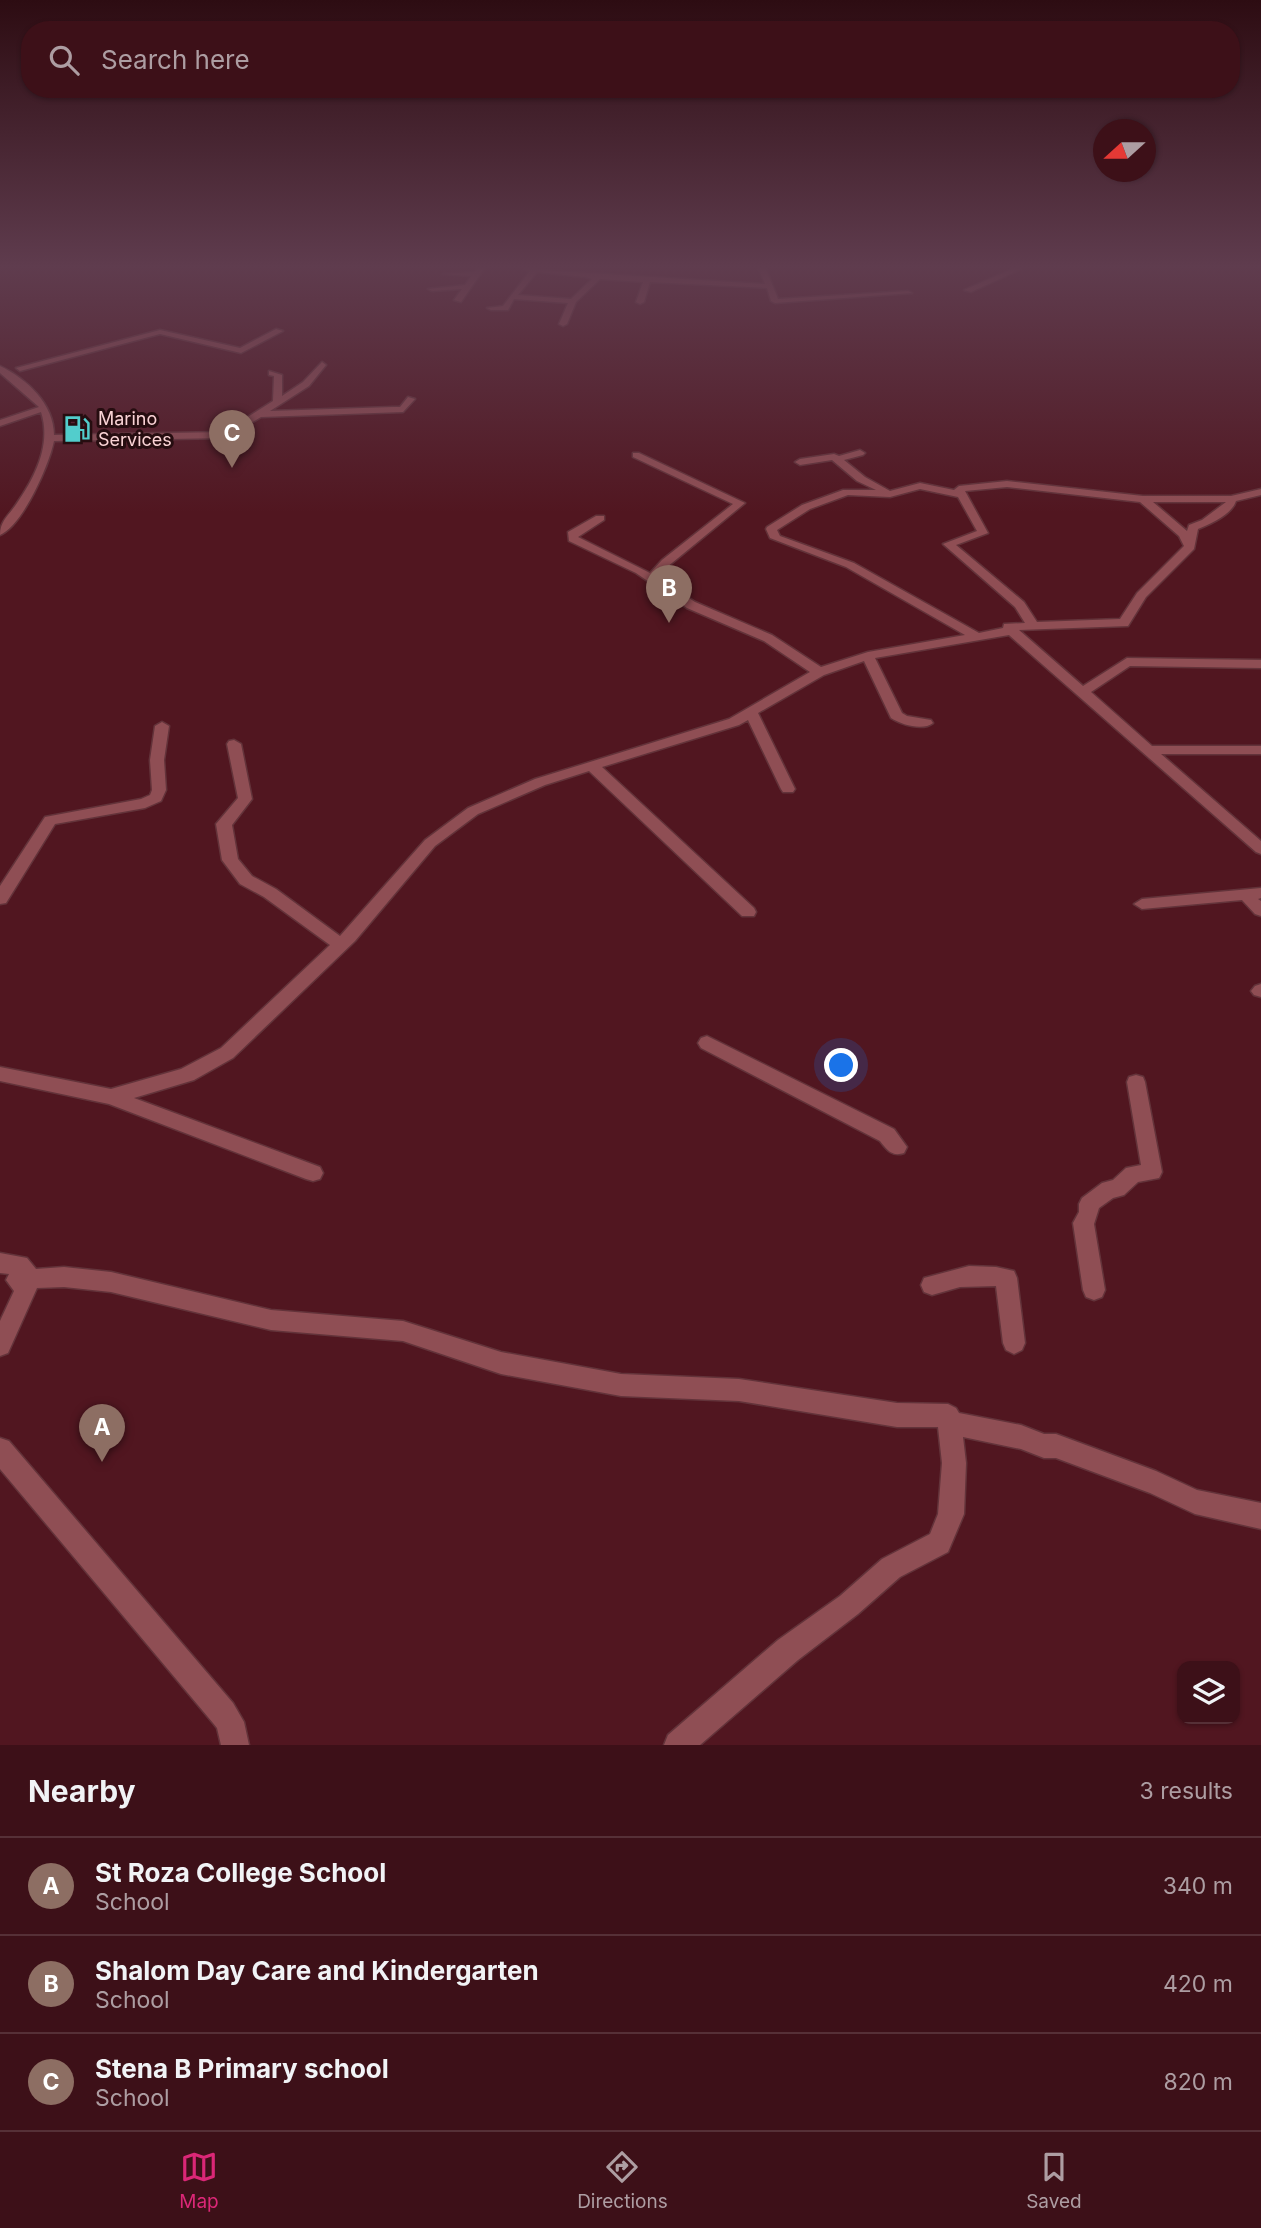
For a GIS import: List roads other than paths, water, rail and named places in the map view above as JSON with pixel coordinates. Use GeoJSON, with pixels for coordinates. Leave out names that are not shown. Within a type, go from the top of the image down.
{"type":"FeatureCollection","features":[{"type":"Feature","properties":{"kind":"street"},"geometry":{"type":"LineString","coordinates":[[20,368],[88,350]]}},
{"type":"Feature","properties":{"kind":"street"},"geometry":{"type":"LineString","coordinates":[[49,438],[218,437],[232,433],[306,384],[322,365]]}},
{"type":"Feature","properties":{"kind":"street"},"geometry":{"type":"LineString","coordinates":[[0,369],[44,408],[50,426],[45,460],[33,485],[0,532]]}},
{"type":"Feature","properties":{"kind":"street"},"geometry":{"type":"LineString","coordinates":[[272,373],[278,376],[277,402]]}},
{"type":"Feature","properties":{"kind":"street"},"geometry":{"type":"LineString","coordinates":[[261,414],[393,410],[403,409],[411,399]]}},
{"type":"Feature","properties":{"kind":"street"},"geometry":{"type":"LineString","coordinates":[[0,422],[44,408]]}},
{"type":"Feature","properties":{"kind":"street"},"geometry":{"type":"LineString","coordinates":[[800,462],[825,457],[838,459],[860,453]]}},
{"type":"Feature","properties":{"kind":"street"},"geometry":{"type":"LineString","coordinates":[[636,455],[740,503],[666,562],[656,571],[654,580]]}},
{"type":"Feature","properties":{"kind":"street"},"geometry":{"type":"LineString","coordinates":[[838,459],[861,479],[890,494]]}},
{"type":"Feature","properties":{"kind":"street"},"geometry":{"type":"LineString","coordinates":[[1032,624],[1020,605],[948,544],[983,533],[959,494],[959,489],[1007,484],[1143,499],[1231,499],[1256,492],[1261,482]]}},
{"type":"Feature","properties":{"kind":"street"},"geometry":{"type":"LineString","coordinates":[[959,494],[920,486],[890,494],[839,494],[806,508],[771,529],[771,533],[775,538],[850,565],[974,635]]}},
{"type":"Feature","properties":{"kind":"street"},"geometry":{"type":"LineString","coordinates":[[1143,499],[1184,534],[1190,547]]}},
{"type":"Feature","properties":{"kind":"street"},"geometry":{"type":"LineString","coordinates":[[1009,631],[1010,626],[1032,624],[1124,623],[1141,595],[1190,547],[1193,527],[1206,522],[1231,504],[1231,499]]}},
{"type":"Feature","properties":{"kind":"street"},"geometry":{"type":"LineString","coordinates":[[600,518],[572,534],[573,539],[654,580],[691,605],[768,638],[819,672]]}},
{"type":"Feature","properties":{"kind":"street"},"geometry":{"type":"LineString","coordinates":[[111,1097],[187,1076],[227,1053],[341,945],[414,858],[448,827],[502,798],[540,782],[719,728],[819,672],[868,656],[974,635],[1009,631],[1261,849]]}},
{"type":"Feature","properties":{"kind":"street"},"geometry":{"type":"LineString","coordinates":[[868,656],[896,715],[904,720],[926,723]]}},
{"type":"Feature","properties":{"kind":"street"},"geometry":{"type":"LineString","coordinates":[[1081,693],[1127,662],[1261,664]]}},
{"type":"Feature","properties":{"kind":"street"},"geometry":{"type":"LineString","coordinates":[[751,712],[788,789]]}},
{"type":"Feature","properties":{"kind":"street"},"geometry":{"type":"LineString","coordinates":[[1,894],[50,820],[145,803],[156,798],[159,790],[157,760],[162,726]]}},
{"type":"Feature","properties":{"kind":"street"},"geometry":{"type":"LineString","coordinates":[[234,744],[244,799],[224,824],[230,860],[246,880],[270,893],[341,945]]}},
{"type":"Feature","properties":{"kind":"street"},"geometry":{"type":"LineString","coordinates":[[1147,750],[1261,750]]}},
{"type":"Feature","properties":{"kind":"street"},"geometry":{"type":"LineString","coordinates":[[593,767],[748,912]]}},
{"type":"Feature","properties":{"kind":"street"},"geometry":{"type":"LineString","coordinates":[[1142,904],[1255,894]]}},
{"type":"Feature","properties":{"kind":"street"},"geometry":{"type":"LineString","coordinates":[[1255,894],[1250,900],[1261,910]]}},
{"type":"Feature","properties":{"kind":"street"},"geometry":{"type":"LineString","coordinates":[[707,1043],[887,1135],[897,1147]]}},
{"type":"Feature","properties":{"kind":"street"},"geometry":{"type":"LineString","coordinates":[[0,1074],[111,1097],[313,1173]]}},
{"type":"Feature","properties":{"kind":"street"},"geometry":{"type":"LineString","coordinates":[[1094,1290],[1083,1223],[1090,1213],[1089,1203],[1109,1189],[1117,1189],[1133,1174],[1152,1172],[1136,1082]]}},
{"type":"Feature","properties":{"kind":"street"},"geometry":{"type":"LineString","coordinates":[[0,1263],[19,1265],[26,1270],[18,1280]]}},
{"type":"Feature","properties":{"kind":"street"},"geometry":{"type":"LineString","coordinates":[[932,1285],[950,1278],[972,1275],[1006,1278],[1014,1343]]}},
{"type":"Feature","properties":{"kind":"street"},"geometry":{"type":"LineString","coordinates":[[18,1280],[64,1277],[111,1282],[271,1320],[403,1331],[501,1363],[621,1385],[739,1390],[897,1415],[948,1416],[954,1462],[951,1514],[939,1543],[891,1568],[849,1605],[788,1650],[678,1745]]}},
{"type":"Feature","properties":{"kind":"street"},"geometry":{"type":"LineString","coordinates":[[0,1345],[26,1289],[18,1280]]}},
{"type":"Feature","properties":{"kind":"street"},"geometry":{"type":"LineString","coordinates":[[949,1423],[1021,1437],[1044,1446],[1056,1446],[1156,1483],[1195,1502],[1261,1516]]}},
{"type":"Feature","properties":{"kind":"street"},"geometry":{"type":"LineString","coordinates":[[0,1450],[223,1713],[230,1723],[235,1745]]}},
{"type":"Feature","properties":{"kind":"place","name":"Marino Services"},"geometry":{"type":"Point","coordinates":[77,429]}},
{"type":"Feature","properties":{"kind":"place","name":"Stena B Primary school"},"geometry":{"type":"Point","coordinates":[232,468]}},
{"type":"Feature","properties":{"kind":"place","name":"Shalom Day Care and Kindergarten"},"geometry":{"type":"Point","coordinates":[669,623]}},
{"type":"Feature","properties":{"kind":"place","name":"St Roza College School"},"geometry":{"type":"Point","coordinates":[102,1462]}}]}
